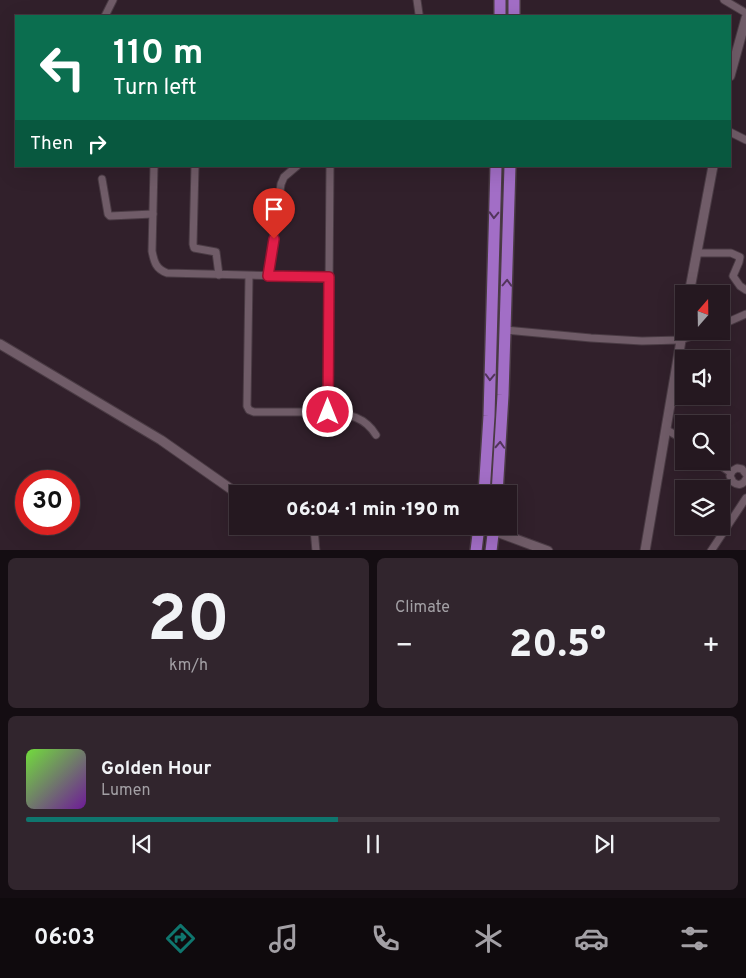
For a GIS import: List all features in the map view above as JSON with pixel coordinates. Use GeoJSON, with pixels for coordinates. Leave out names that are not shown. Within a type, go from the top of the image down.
{"type":"FeatureCollection","features":[{"type":"Feature","properties":{"kind":"highway"},"geometry":{"type":"LineString","coordinates":[[500,0],[500,15]]}},
{"type":"Feature","properties":{"kind":"highway"},"geometry":{"type":"LineString","coordinates":[[514,0],[514,15]]}},
{"type":"Feature","properties":{"kind":"highway"},"geometry":{"type":"LineString","coordinates":[[485,485],[489,406],[496,167]]}},
{"type":"Feature","properties":{"kind":"highway"},"geometry":{"type":"LineString","coordinates":[[497,485],[506,330],[510,167]]}},
{"type":"Feature","properties":{"kind":"highway"},"geometry":{"type":"LineString","coordinates":[[476,550],[478,535]]}},
{"type":"Feature","properties":{"kind":"highway"},"geometry":{"type":"LineString","coordinates":[[491,550],[493,535]]}},
{"type":"Feature","properties":{"kind":"street"},"geometry":{"type":"LineString","coordinates":[[106,15],[113,0]]}},
{"type":"Feature","properties":{"kind":"street"},"geometry":{"type":"LineString","coordinates":[[417,0],[419,14]]}},
{"type":"Feature","properties":{"kind":"street"},"geometry":{"type":"LineString","coordinates":[[724,0],[746,13]]}},
{"type":"Feature","properties":{"kind":"street"},"geometry":{"type":"LineString","coordinates":[[731,65],[746,18]]}},
{"type":"Feature","properties":{"kind":"street"},"geometry":{"type":"LineString","coordinates":[[731,132],[746,140]]}},
{"type":"Feature","properties":{"kind":"street"},"geometry":{"type":"LineString","coordinates":[[154,167],[153,257],[155,264],[160,270],[167,273],[329,277]]}},
{"type":"Feature","properties":{"kind":"street"},"geometry":{"type":"LineString","coordinates":[[196,167],[193,244],[197,250],[216,252],[219,275]]}},
{"type":"Feature","properties":{"kind":"street"},"geometry":{"type":"LineString","coordinates":[[268,276],[282,184],[284,177],[296,167]]}},
{"type":"Feature","properties":{"kind":"street"},"geometry":{"type":"LineString","coordinates":[[328,412],[330,167]]}},
{"type":"Feature","properties":{"kind":"street"},"geometry":{"type":"LineString","coordinates":[[691,285],[713,167]]}},
{"type":"Feature","properties":{"kind":"street"},"geometry":{"type":"LineString","coordinates":[[102,180],[108,214],[110,216],[153,214]]}},
{"type":"Feature","properties":{"kind":"street"},"geometry":{"type":"LineString","coordinates":[[697,254],[731,253],[740,258],[733,276],[740,286],[746,290]]}},
{"type":"Feature","properties":{"kind":"street"},"geometry":{"type":"LineString","coordinates":[[249,276],[247,406],[249,410],[254,412],[339,413],[362,420],[370,425],[376,435]]}},
{"type":"Feature","properties":{"kind":"street"},"geometry":{"type":"LineString","coordinates":[[730,321],[746,314]]}},
{"type":"Feature","properties":{"kind":"street"},"geometry":{"type":"LineString","coordinates":[[506,330],[642,341],[680,340],[645,550]]}},
{"type":"Feature","properties":{"kind":"street"},"geometry":{"type":"LineString","coordinates":[[0,344],[161,440],[229,488]]}},
{"type":"Feature","properties":{"kind":"street"},"geometry":{"type":"LineString","coordinates":[[666,430],[675,435]]}},
{"type":"Feature","properties":{"kind":"street"},"geometry":{"type":"LineString","coordinates":[[745,470],[736,469],[731,473],[730,478],[738,484],[745,482]]}},
{"type":"Feature","properties":{"kind":"street"},"geometry":{"type":"LineString","coordinates":[[727,470],[731,473]]}},
{"type":"Feature","properties":{"kind":"street"},"geometry":{"type":"LineString","coordinates":[[711,550],[746,498]]}},
{"type":"Feature","properties":{"kind":"street"},"geometry":{"type":"LineString","coordinates":[[315,535],[316,550]]}},
{"type":"Feature","properties":{"kind":"street"},"geometry":{"type":"LineString","coordinates":[[511,535],[548,550]]}},
{"type":"Feature","properties":{"kind":"route"},"geometry":{"type":"LineString","coordinates":[[274,239],[268,276],[329,277],[328,412]]}}]}
